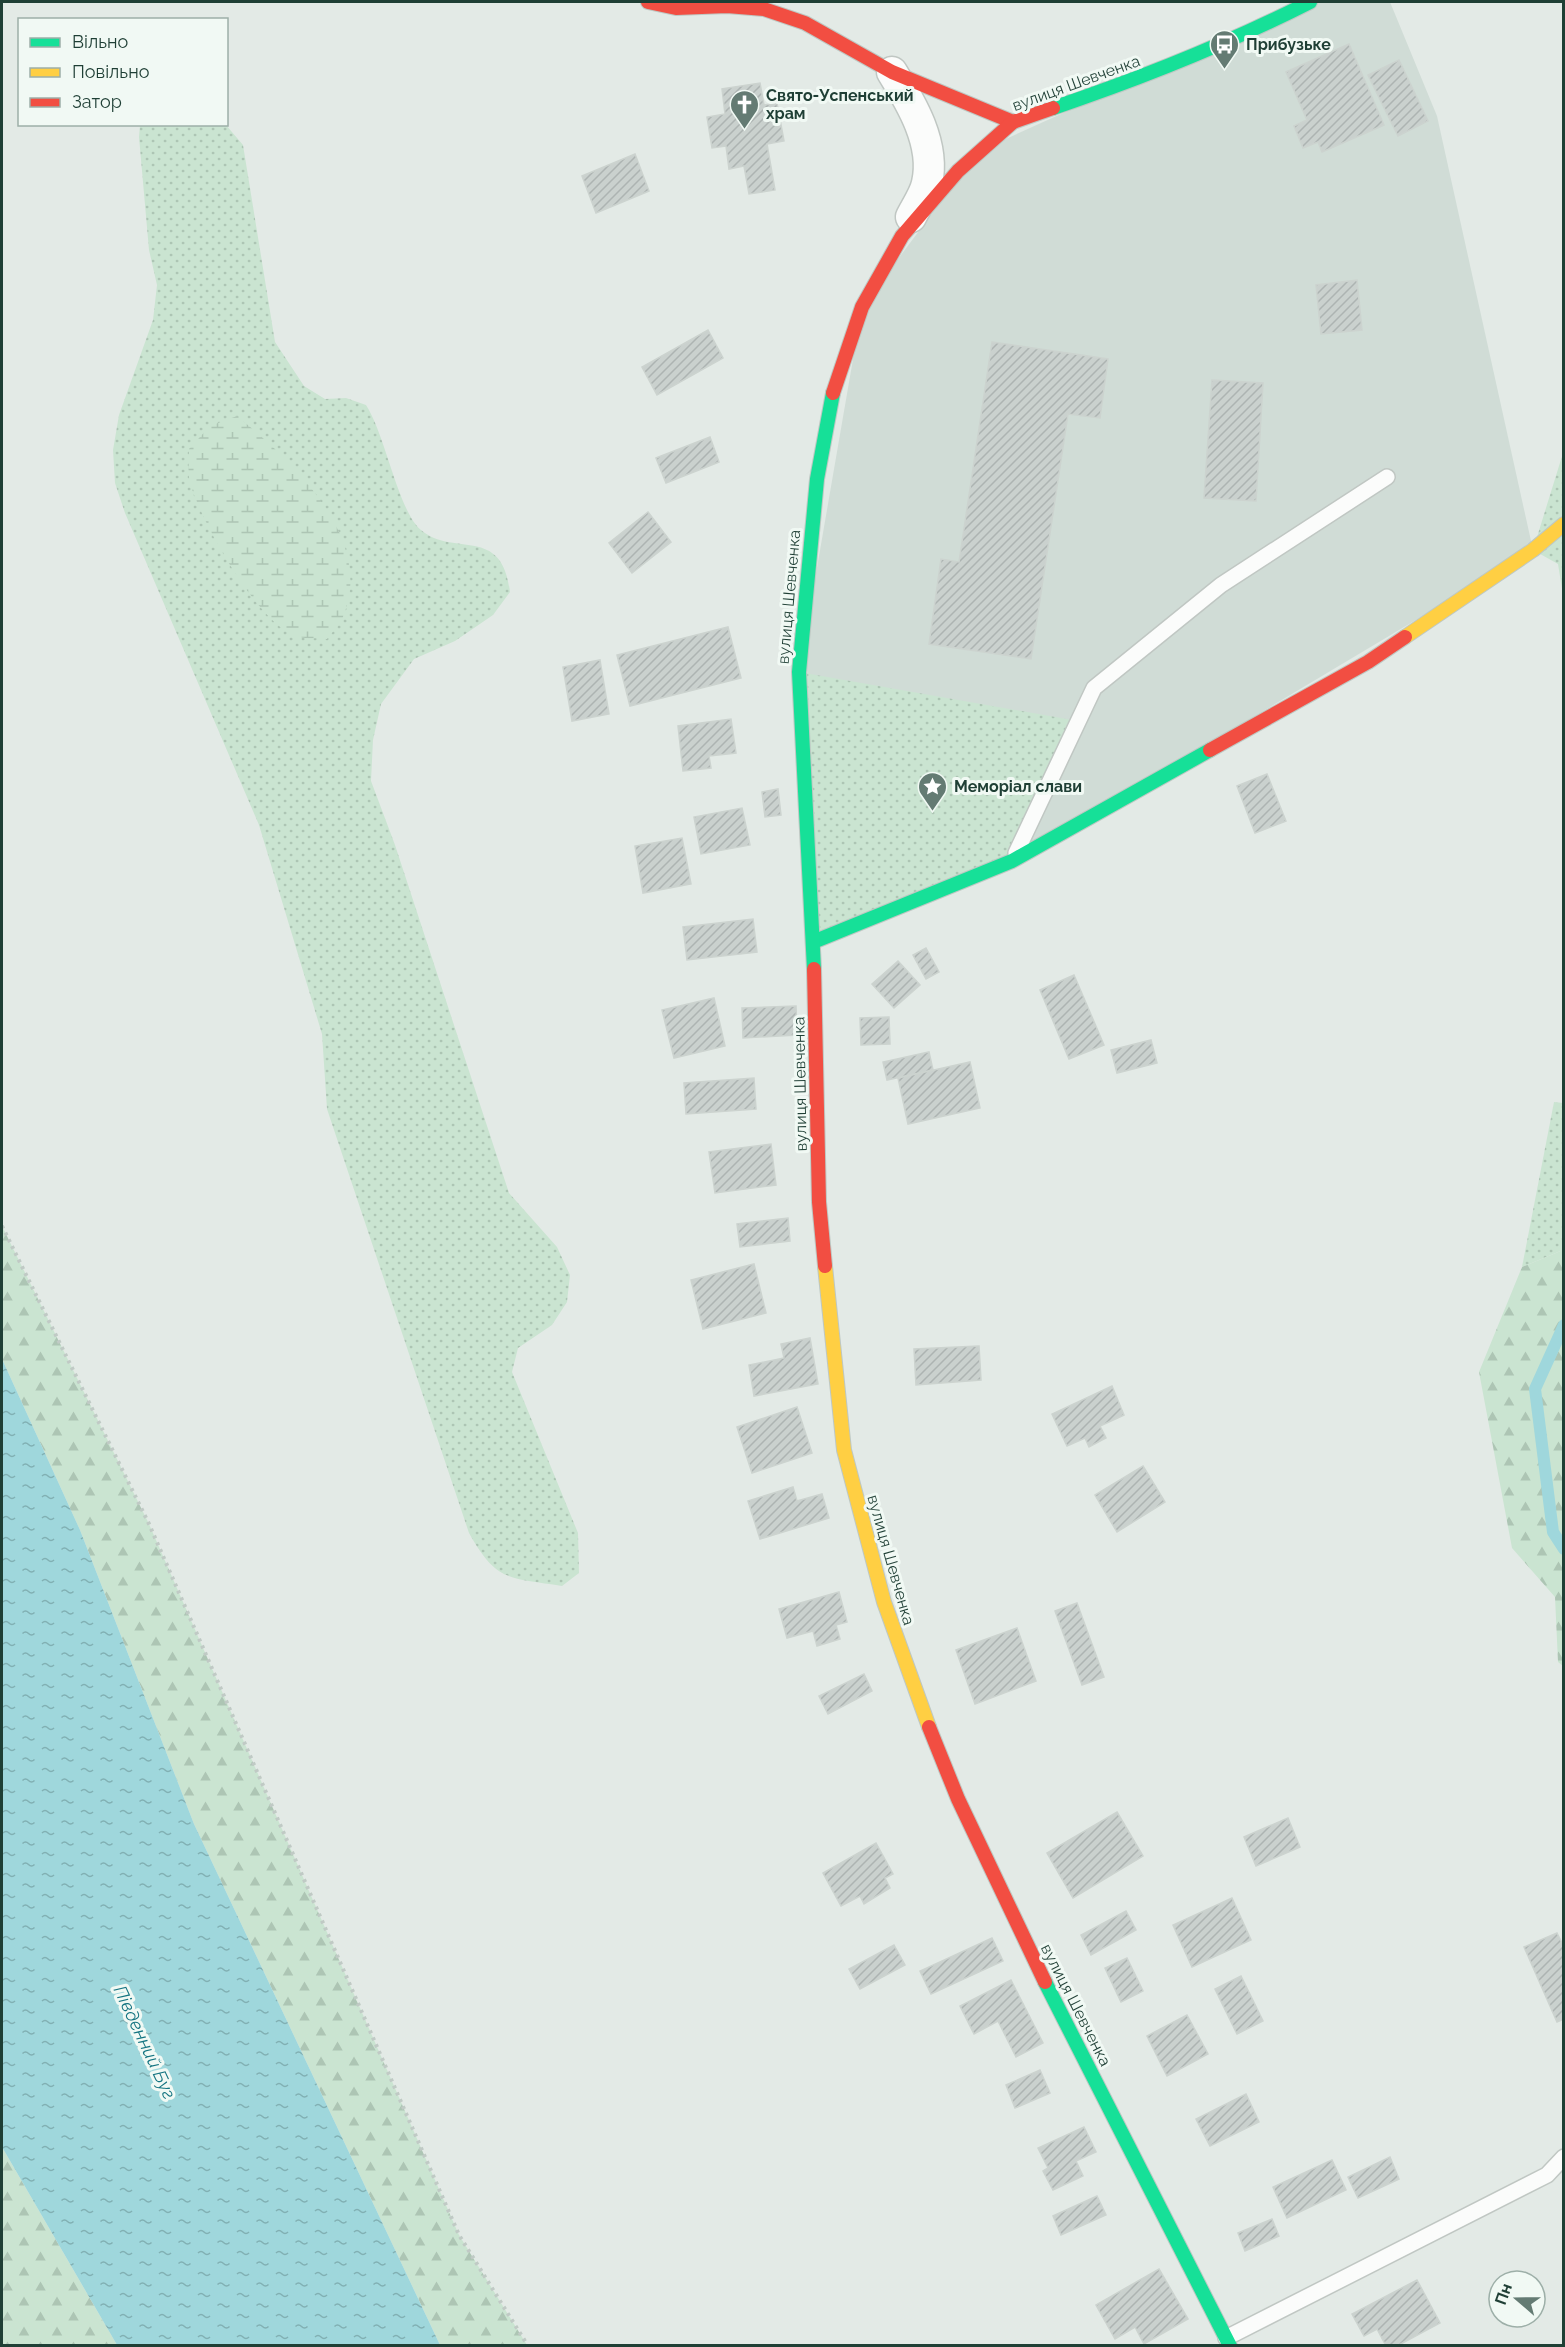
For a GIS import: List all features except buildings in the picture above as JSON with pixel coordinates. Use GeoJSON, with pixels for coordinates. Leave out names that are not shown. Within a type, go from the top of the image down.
{"type":"FeatureCollection","features":[{"type":"Feature","properties":{"kind":"street"},"geometry":{"type":"LineString","coordinates":[[648,2],[676,8],[727,6],[764,9],[805,23],[892,72],[1013,122]]}},
{"type":"Feature","properties":{"kind":"street","name":"вулиця Шевченка"},"geometry":{"type":"LineString","coordinates":[[1228,2342],[1020,1932],[968,1820],[917,1697],[884,1602],[844,1450],[834,1369],[819,1202],[813,942],[799,672],[817,479],[834,390],[862,307],[902,236],[958,171],[1013,122],[1149,74],[1249,33],[1310,2]]}},
{"type":"Feature","properties":{"kind":"street"},"geometry":{"type":"LineString","coordinates":[[892,72],[911,102],[923,134],[927,157],[927,183],[902,236]]}},
{"type":"Feature","properties":{"kind":"street"},"geometry":{"type":"LineString","coordinates":[[813,942],[1012,861],[1368,662],[1533,550],[1563,524]]}},
{"type":"Feature","properties":{"kind":"lane"},"geometry":{"type":"LineString","coordinates":[[1012,861],[1094,688],[1221,585],[1387,477]]}},
{"type":"Feature","properties":{"kind":"lane"},"geometry":{"type":"LineString","coordinates":[[1228,2342],[1547,2175],[1563,2157]]}},
{"type":"Feature","properties":{"kind":"path"},"geometry":{"type":"LineString","coordinates":[[2,1226],[149,1524],[459,2235],[528,2346]]}},
{"type":"Feature","properties":{"kind":"shaded area"},"geometry":{"type":"Polygon","coordinates":[[[1310,2],[1390,2],[1437,116],[1533,550],[1012,861],[799,672],[862,307],[979,151],[1310,2]]]}},
{"type":"Feature","properties":{"kind":"green space"},"geometry":{"type":"Polygon","coordinates":[[[140,126],[227,126],[243,145],[275,342],[304,386],[325,399],[346,398],[366,405],[380,435],[406,507],[421,530],[434,538],[487,550],[497,558],[505,571],[510,592],[493,615],[455,641],[414,659],[381,704],[373,740],[371,781],[395,845],[509,1193],[557,1247],[570,1275],[567,1302],[552,1325],[518,1348],[512,1372],[578,1533],[579,1573],[562,1586],[506,1575],[488,1561],[469,1533],[327,1109],[322,1034],[259,825],[125,513],[115,483],[113,450],[119,415],[153,320],[157,285],[149,250],[140,126]]]}},
{"type":"Feature","properties":{"kind":"green space"},"geometry":{"type":"Polygon","coordinates":[[[237,416],[303,478],[323,503],[338,530],[348,558],[350,587],[343,617],[327,639],[299,637],[284,629],[267,615],[234,572],[197,503],[189,477],[189,449],[210,426],[237,416]]]}},
{"type":"Feature","properties":{"kind":"green space"},"geometry":{"type":"Polygon","coordinates":[[[1563,453],[1563,595],[1558,564],[1533,550],[1563,453]]]}},
{"type":"Feature","properties":{"kind":"green space"},"geometry":{"type":"Polygon","coordinates":[[[799,672],[1078,721],[1012,861],[813,942],[799,672]]]}},
{"type":"Feature","properties":{"kind":"green space"},"geometry":{"type":"Polygon","coordinates":[[[1554,1102],[1563,1103],[1563,1250],[1522,1267],[1554,1102]]]}},
{"type":"Feature","properties":{"kind":"green space"},"geometry":{"type":"Polygon","coordinates":[[[2,1226],[149,1524],[459,2235],[527,2345],[440,2345],[194,1824],[80,1530],[2,1359],[2,1226]]]}},
{"type":"Feature","properties":{"kind":"green space"},"geometry":{"type":"Polygon","coordinates":[[[1563,1250],[1563,1666],[1558,1662],[1555,1597],[1512,1548],[1479,1372],[1522,1267],[1563,1250]]]}},
{"type":"Feature","properties":{"kind":"green space"},"geometry":{"type":"Polygon","coordinates":[[[2,2147],[117,2345],[2,2345],[2,2147]]]}},
{"type":"Feature","properties":{"kind":"water","name":"Південний Буг"},"geometry":{"type":"Polygon","coordinates":[[[2,1359],[80,1530],[194,1824],[440,2345],[117,2345],[2,2147],[2,1359]]]}},
{"type":"Feature","properties":{"kind":"waterway"},"geometry":{"type":"LineString","coordinates":[[1564,1325],[1535,1389],[1553,1532],[1564,1549]]}},
{"type":"Feature","properties":{"kind":"traffic: fast"},"geometry":{"type":"LineString","coordinates":[[1053,108],[1184,60],[1310,2]]}},
{"type":"Feature","properties":{"kind":"traffic: fast"},"geometry":{"type":"LineString","coordinates":[[814,969],[799,672],[817,479],[833,393]]}},
{"type":"Feature","properties":{"kind":"traffic: fast"},"geometry":{"type":"LineString","coordinates":[[813,942],[1012,861],[1210,750]]}},
{"type":"Feature","properties":{"kind":"traffic: fast"},"geometry":{"type":"LineString","coordinates":[[1045,1982],[1230,2346]]}},
{"type":"Feature","properties":{"kind":"traffic: slow"},"geometry":{"type":"LineString","coordinates":[[1405,637],[1533,550],[1564,524]]}},
{"type":"Feature","properties":{"kind":"traffic: slow"},"geometry":{"type":"LineString","coordinates":[[825,1266],[844,1450],[884,1602],[929,1727]]}},
{"type":"Feature","properties":{"kind":"traffic: jam"},"geometry":{"type":"LineString","coordinates":[[648,2],[676,8],[727,6],[764,9],[805,23],[892,72],[1013,122]]}},
{"type":"Feature","properties":{"kind":"traffic: jam"},"geometry":{"type":"LineString","coordinates":[[833,393],[862,307],[902,236],[958,171],[1013,122],[1053,108]]}},
{"type":"Feature","properties":{"kind":"traffic: jam"},"geometry":{"type":"LineString","coordinates":[[1210,750],[1368,662],[1405,637]]}},
{"type":"Feature","properties":{"kind":"traffic: jam"},"geometry":{"type":"LineString","coordinates":[[814,969],[819,1202],[825,1266]]}},
{"type":"Feature","properties":{"kind":"traffic: jam"},"geometry":{"type":"LineString","coordinates":[[929,1727],[958,1799],[1045,1982]]}},
{"type":"Feature","properties":{"kind":"place","name":"Прибузьке"},"geometry":{"type":"Point","coordinates":[1225,70]}},
{"type":"Feature","properties":{"kind":"place","name":"Свято-Успенський храм"},"geometry":{"type":"Point","coordinates":[745,130]}},
{"type":"Feature","properties":{"kind":"place","name":"Меморіал слави"},"geometry":{"type":"Point","coordinates":[933,812]}}]}
